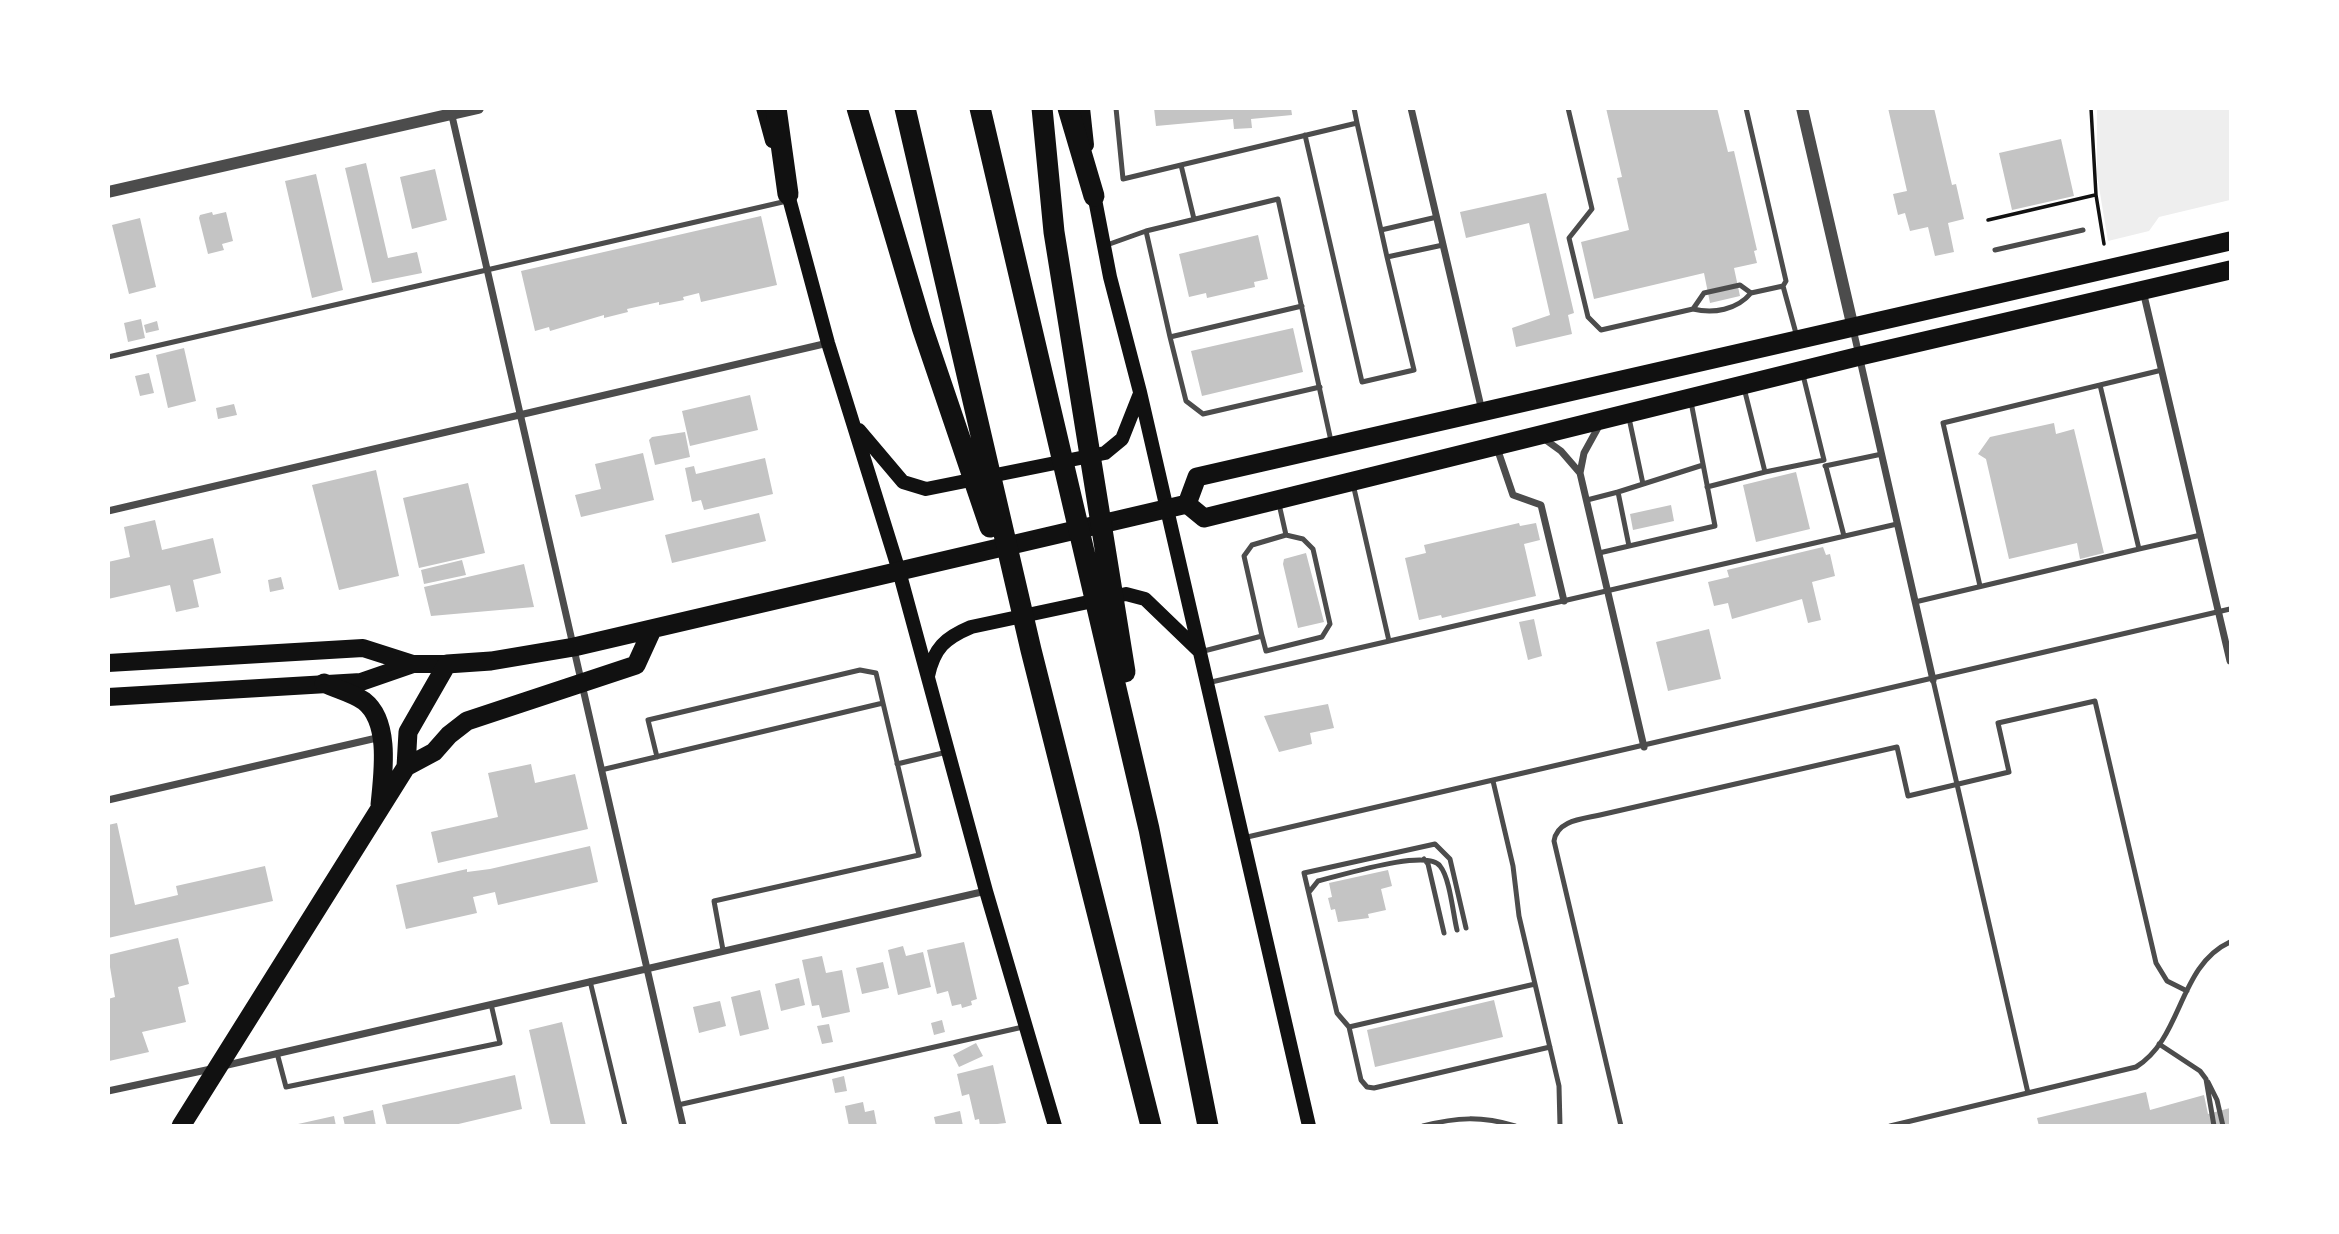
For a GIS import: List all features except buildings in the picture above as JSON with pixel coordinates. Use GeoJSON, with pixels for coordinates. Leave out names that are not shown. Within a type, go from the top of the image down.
{"type":"FeatureCollection","features":[{"type":"Feature","properties":{"kind":"highway"},"geometry":{"type":"LineString","coordinates":[[776,108],[789,197]]}},
{"type":"Feature","properties":{"kind":"highway"},"geometry":{"type":"LineString","coordinates":[[857,108],[922,327],[951,407],[1042,687],[1151,1125]]}},
{"type":"Feature","properties":{"kind":"highway"},"geometry":{"type":"LineString","coordinates":[[905,108],[1031,650]]}},
{"type":"Feature","properties":{"kind":"highway"},"geometry":{"type":"LineString","coordinates":[[980,108],[1118,669]]}},
{"type":"Feature","properties":{"kind":"highway"},"geometry":{"type":"LineString","coordinates":[[1042,108],[1048,182],[1118,669],[1208,1125]]}},
{"type":"Feature","properties":{"kind":"highway"},"geometry":{"type":"LineString","coordinates":[[1068,108],[1094,196]]}},
{"type":"Feature","properties":{"kind":"highway"},"geometry":{"type":"LineString","coordinates":[[1187,504],[1197,477],[2231,241]]}},
{"type":"Feature","properties":{"kind":"highway"},"geometry":{"type":"LineString","coordinates":[[1187,504],[1204,518],[1860,356],[2231,270]]}},
{"type":"Feature","properties":{"kind":"highway"},"geometry":{"type":"LineString","coordinates":[[181,1125],[406,767],[408,732],[447,664],[491,661],[574,648],[1187,504]]}},
{"type":"Feature","properties":{"kind":"highway"},"geometry":{"type":"LineString","coordinates":[[406,767],[434,752],[449,735],[467,722],[636,665],[652,630]]}},
{"type":"Feature","properties":{"kind":"highway"},"geometry":{"type":"LineString","coordinates":[[324,683],[367,704],[379,721],[382,777],[379,811]]}},
{"type":"Feature","properties":{"kind":"main road"},"geometry":{"type":"LineString","coordinates":[[763,108],[828,343],[899,571],[986,891],[1055,1125]]}},
{"type":"Feature","properties":{"kind":"main road"},"geometry":{"type":"LineString","coordinates":[[1083,108],[1094,196],[1104,246],[1309,1125]]}},
{"type":"Feature","properties":{"kind":"main road"},"geometry":{"type":"LineString","coordinates":[[853,424],[903,482],[926,489],[1105,453],[1122,439],[1132,420],[1140,392]]}},
{"type":"Feature","properties":{"kind":"main road"},"geometry":{"type":"LineString","coordinates":[[928,678],[932,657],[940,644],[971,627],[1126,594],[1145,599],[1200,652]]}},
{"type":"Feature","properties":{"kind":"main road"},"geometry":{"type":"LineString","coordinates":[[108,663],[363,648],[413,664],[447,664]]}},
{"type":"Feature","properties":{"kind":"main road"},"geometry":{"type":"LineString","coordinates":[[108,697],[361,682],[413,664]]}},
{"type":"Feature","properties":{"kind":"street"},"geometry":{"type":"LineString","coordinates":[[1411,108],[1482,413]]}},
{"type":"Feature","properties":{"kind":"street"},"geometry":{"type":"LineString","coordinates":[[1802,108],[1933,680]]}},
{"type":"Feature","properties":{"kind":"street"},"geometry":{"type":"LineString","coordinates":[[108,192],[470,110]]}},
{"type":"Feature","properties":{"kind":"street"},"geometry":{"type":"LineString","coordinates":[[452,116],[683,1125]]}},
{"type":"Feature","properties":{"kind":"street"},"geometry":{"type":"LineString","coordinates":[[2143,290],[2231,662]]}},
{"type":"Feature","properties":{"kind":"street"},"geometry":{"type":"LineString","coordinates":[[108,511],[828,343]]}},
{"type":"Feature","properties":{"kind":"street"},"geometry":{"type":"LineString","coordinates":[[1602,421],[1584,453],[1580,473],[1644,747]]}},
{"type":"Feature","properties":{"kind":"street"},"geometry":{"type":"LineString","coordinates":[[1540,436],[1561,451],[1580,473]]}},
{"type":"Feature","properties":{"kind":"street"},"geometry":{"type":"LineString","coordinates":[[1497,447],[1513,495],[1541,505],[1564,601]]}},
{"type":"Feature","properties":{"kind":"street"},"geometry":{"type":"LineString","coordinates":[[108,800],[381,737]]}},
{"type":"Feature","properties":{"kind":"street"},"geometry":{"type":"LineString","coordinates":[[108,1091],[986,891]]}},
{"type":"Feature","properties":{"kind":"lane"},"geometry":{"type":"LineString","coordinates":[[1116,108],[1123,179],[1357,123]]}},
{"type":"Feature","properties":{"kind":"lane"},"geometry":{"type":"LineString","coordinates":[[1305,135],[1362,382],[1414,370],[1354,108]]}},
{"type":"Feature","properties":{"kind":"lane"},"geometry":{"type":"LineString","coordinates":[[1568,108],[1592,209],[1569,238],[1588,317],[1601,330],[1693,309],[1707,312],[1742,304],[1751,293],[1783,286]]}},
{"type":"Feature","properties":{"kind":"lane"},"geometry":{"type":"LineString","coordinates":[[1746,108],[1786,281],[1783,286],[1798,340]]}},
{"type":"Feature","properties":{"kind":"lane"},"geometry":{"type":"LineString","coordinates":[[1181,165],[1194,219]]}},
{"type":"Feature","properties":{"kind":"lane"},"geometry":{"type":"LineString","coordinates":[[108,357],[789,197]]}},
{"type":"Feature","properties":{"kind":"lane"},"geometry":{"type":"LineString","coordinates":[[1104,246],[1146,231],[1278,199],[1332,445]]}},
{"type":"Feature","properties":{"kind":"lane"},"geometry":{"type":"LineString","coordinates":[[1381,230],[1437,217]]}},
{"type":"Feature","properties":{"kind":"lane"},"geometry":{"type":"LineString","coordinates":[[1995,250],[2083,230]]}},
{"type":"Feature","properties":{"kind":"lane"},"geometry":{"type":"LineString","coordinates":[[1146,231],[1186,401],[1203,414],[1320,387]]}},
{"type":"Feature","properties":{"kind":"lane"},"geometry":{"type":"LineString","coordinates":[[1387,257],[1443,245]]}},
{"type":"Feature","properties":{"kind":"lane"},"geometry":{"type":"LineString","coordinates":[[1693,309],[1704,293],[1740,285],[1751,293]]}},
{"type":"Feature","properties":{"kind":"lane"},"geometry":{"type":"LineString","coordinates":[[1170,337],[1302,306]]}},
{"type":"Feature","properties":{"kind":"lane"},"geometry":{"type":"LineString","coordinates":[[1980,586],[1943,423],[2162,370]]}},
{"type":"Feature","properties":{"kind":"lane"},"geometry":{"type":"LineString","coordinates":[[1802,371],[1844,536]]}},
{"type":"Feature","properties":{"kind":"lane"},"geometry":{"type":"LineString","coordinates":[[1744,385],[1765,472]]}},
{"type":"Feature","properties":{"kind":"lane"},"geometry":{"type":"LineString","coordinates":[[2100,385],[2139,549]]}},
{"type":"Feature","properties":{"kind":"lane"},"geometry":{"type":"LineString","coordinates":[[1599,553],[1715,526],[1691,398]]}},
{"type":"Feature","properties":{"kind":"lane"},"geometry":{"type":"LineString","coordinates":[[1628,414],[1643,484]]}},
{"type":"Feature","properties":{"kind":"lane"},"geometry":{"type":"LineString","coordinates":[[1826,467],[1882,454]]}},
{"type":"Feature","properties":{"kind":"lane"},"geometry":{"type":"LineString","coordinates":[[1707,486],[1824,460]]}},
{"type":"Feature","properties":{"kind":"lane"},"geometry":{"type":"LineString","coordinates":[[1587,500],[1703,466]]}},
{"type":"Feature","properties":{"kind":"lane"},"geometry":{"type":"LineString","coordinates":[[1353,483],[1389,641]]}},
{"type":"Feature","properties":{"kind":"lane"},"geometry":{"type":"LineString","coordinates":[[1618,492],[1629,546]]}},
{"type":"Feature","properties":{"kind":"lane"},"geometry":{"type":"LineString","coordinates":[[1278,500],[1286,535]]}},
{"type":"Feature","properties":{"kind":"lane"},"geometry":{"type":"LineString","coordinates":[[1207,683],[1897,524]]}},
{"type":"Feature","properties":{"kind":"lane"},"geometry":{"type":"LineString","coordinates":[[1286,535],[1303,539],[1313,549],[1330,624],[1322,637],[1266,651],[1262,636],[1244,556],[1252,545],[1286,535]]}},
{"type":"Feature","properties":{"kind":"lane"},"geometry":{"type":"LineString","coordinates":[[1915,602],[2201,535]]}},
{"type":"Feature","properties":{"kind":"lane"},"geometry":{"type":"LineString","coordinates":[[1243,838],[2231,609]]}},
{"type":"Feature","properties":{"kind":"lane"},"geometry":{"type":"LineString","coordinates":[[1200,652],[1262,636]]}},
{"type":"Feature","properties":{"kind":"lane"},"geometry":{"type":"LineString","coordinates":[[657,757],[648,720],[860,670],[876,673],[919,855],[714,901],[723,950]]}},
{"type":"Feature","properties":{"kind":"lane"},"geometry":{"type":"LineString","coordinates":[[1933,680],[2028,1093]]}},
{"type":"Feature","properties":{"kind":"lane"},"geometry":{"type":"LineString","coordinates":[[1620,1125],[1554,841],[1555,835],[1564,824],[1600,815],[1897,747],[1908,796],[2009,772],[1998,723],[2095,701],[2156,962],[2167,981],[2187,991]]}},
{"type":"Feature","properties":{"kind":"lane"},"geometry":{"type":"LineString","coordinates":[[601,770],[883,703]]}},
{"type":"Feature","properties":{"kind":"lane"},"geometry":{"type":"LineString","coordinates":[[897,764],[947,751]]}},
{"type":"Feature","properties":{"kind":"lane"},"geometry":{"type":"LineString","coordinates":[[1493,781],[1559,1086],[1560,1125]]}},
{"type":"Feature","properties":{"kind":"lane"},"geometry":{"type":"LineString","coordinates":[[1466,928],[1450,859],[1435,844],[1304,873],[1337,1013],[1349,1027],[1361,1080],[1367,1087],[1550,1047]]}},
{"type":"Feature","properties":{"kind":"lane"},"geometry":{"type":"LineString","coordinates":[[1419,859],[1429,864],[1444,933]]}},
{"type":"Feature","properties":{"kind":"lane"},"geometry":{"type":"LineString","coordinates":[[1310,895],[1318,881],[1419,859],[1431,859],[1442,868],[1457,930]]}},
{"type":"Feature","properties":{"kind":"lane"},"geometry":{"type":"LineString","coordinates":[[1890,1125],[2136,1067],[2148,1059],[2159,1044],[2205,959],[2231,942]]}},
{"type":"Feature","properties":{"kind":"lane"},"geometry":{"type":"LineString","coordinates":[[590,981],[625,1125]]}},
{"type":"Feature","properties":{"kind":"lane"},"geometry":{"type":"LineString","coordinates":[[1349,1027],[1535,984]]}},
{"type":"Feature","properties":{"kind":"lane"},"geometry":{"type":"LineString","coordinates":[[277,1054],[286,1087],[500,1043],[491,1004]]}},
{"type":"Feature","properties":{"kind":"lane"},"geometry":{"type":"LineString","coordinates":[[678,1105],[1026,1026]]}},
{"type":"Feature","properties":{"kind":"lane"},"geometry":{"type":"LineString","coordinates":[[2159,1044],[2200,1071],[2217,1100],[2223,1125]]}},
{"type":"Feature","properties":{"kind":"lane"},"geometry":{"type":"LineString","coordinates":[[2206,1079],[2214,1125]]}},
{"type":"Feature","properties":{"kind":"lane"},"geometry":{"type":"LineString","coordinates":[[1423,1125],[1466,1117],[1486,1118],[1516,1125]]}},
{"type":"Feature","properties":{"kind":"path"},"geometry":{"type":"LineString","coordinates":[[2091,108],[2096,195],[2104,243]]}},
{"type":"Feature","properties":{"kind":"path"},"geometry":{"type":"LineString","coordinates":[[1988,220],[2096,195]]}},
{"type":"Feature","properties":{"kind":"shaded area"},"geometry":{"type":"Polygon","coordinates":[[[2097,109],[2230,109],[2230,200],[2159,217],[2149,231],[2108,241],[2097,175],[2097,109]]]}}]}
